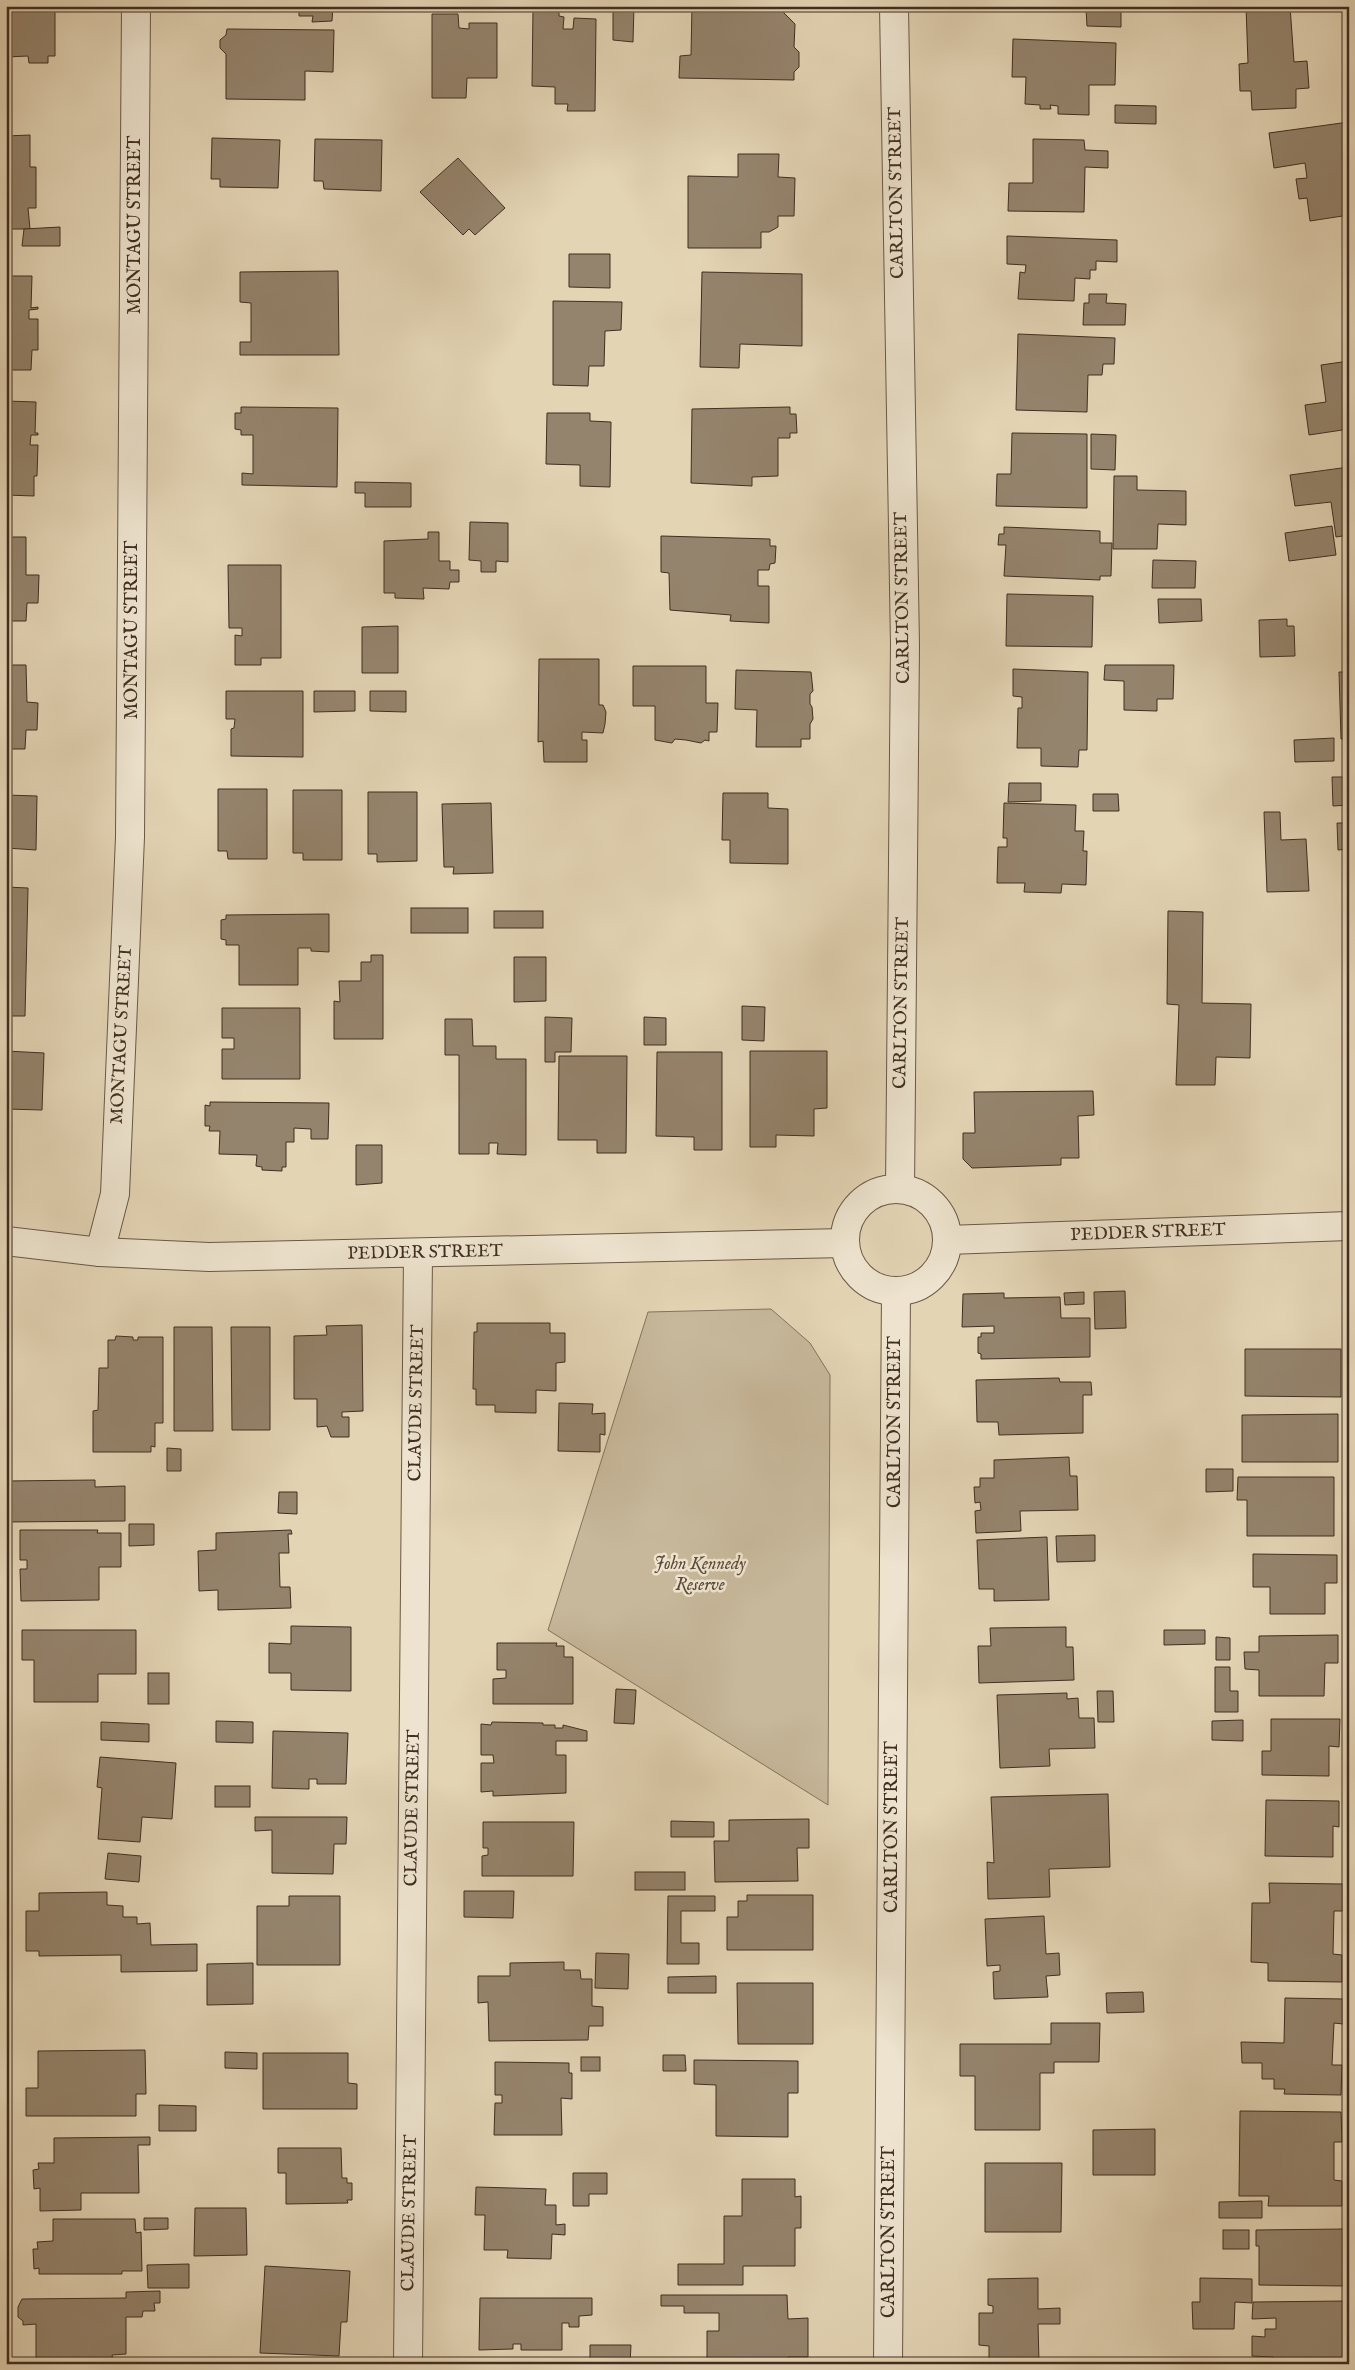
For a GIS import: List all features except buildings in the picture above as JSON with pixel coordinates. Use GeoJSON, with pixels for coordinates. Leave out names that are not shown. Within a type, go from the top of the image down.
{"type":"FeatureCollection","features":[{"type":"Feature","properties":{"kind":"street","name":"MONTAGU STREET"},"geometry":{"type":"LineString","coordinates":[[100,1252],[115,1194],[130,837],[136,6]]}},
{"type":"Feature","properties":{"kind":"street","name":"CARLTON STREET"},"geometry":{"type":"LineString","coordinates":[[894,6],[905,645],[900,1189]]}},
{"type":"Feature","properties":{"kind":"street"},"geometry":{"type":"LineString","coordinates":[[900,1189],[915,1192],[928,1200],[939,1211],[945,1224],[947,1240],[946,1253],[932,1276],[922,1284],[896,1291],[881,1288],[867,1282],[856,1271],[849,1258],[845,1243],[848,1222],[860,1204],[885,1190],[900,1189]]}},
{"type":"Feature","properties":{"kind":"street","name":"PEDDER STREET"},"geometry":{"type":"LineString","coordinates":[[947,1240],[1349,1226]]}},
{"type":"Feature","properties":{"kind":"street","name":"PEDDER STREET"},"geometry":{"type":"LineString","coordinates":[[6,1242],[100,1252],[209,1257],[845,1243]]}},
{"type":"Feature","properties":{"kind":"street","name":"CLAUDE STREET"},"geometry":{"type":"LineString","coordinates":[[408,2364],[418,1253]]}},
{"type":"Feature","properties":{"kind":"street","name":"CARLTON STREET"},"geometry":{"type":"LineString","coordinates":[[888,2364],[896,1291]]}},
{"type":"Feature","properties":{"kind":"green space","name":"John Kennedy Reserve"},"geometry":{"type":"Polygon","coordinates":[[[771,1309],[810,1343],[830,1375],[828,1805],[548,1630],[648,1312],[771,1309]]]}}]}
